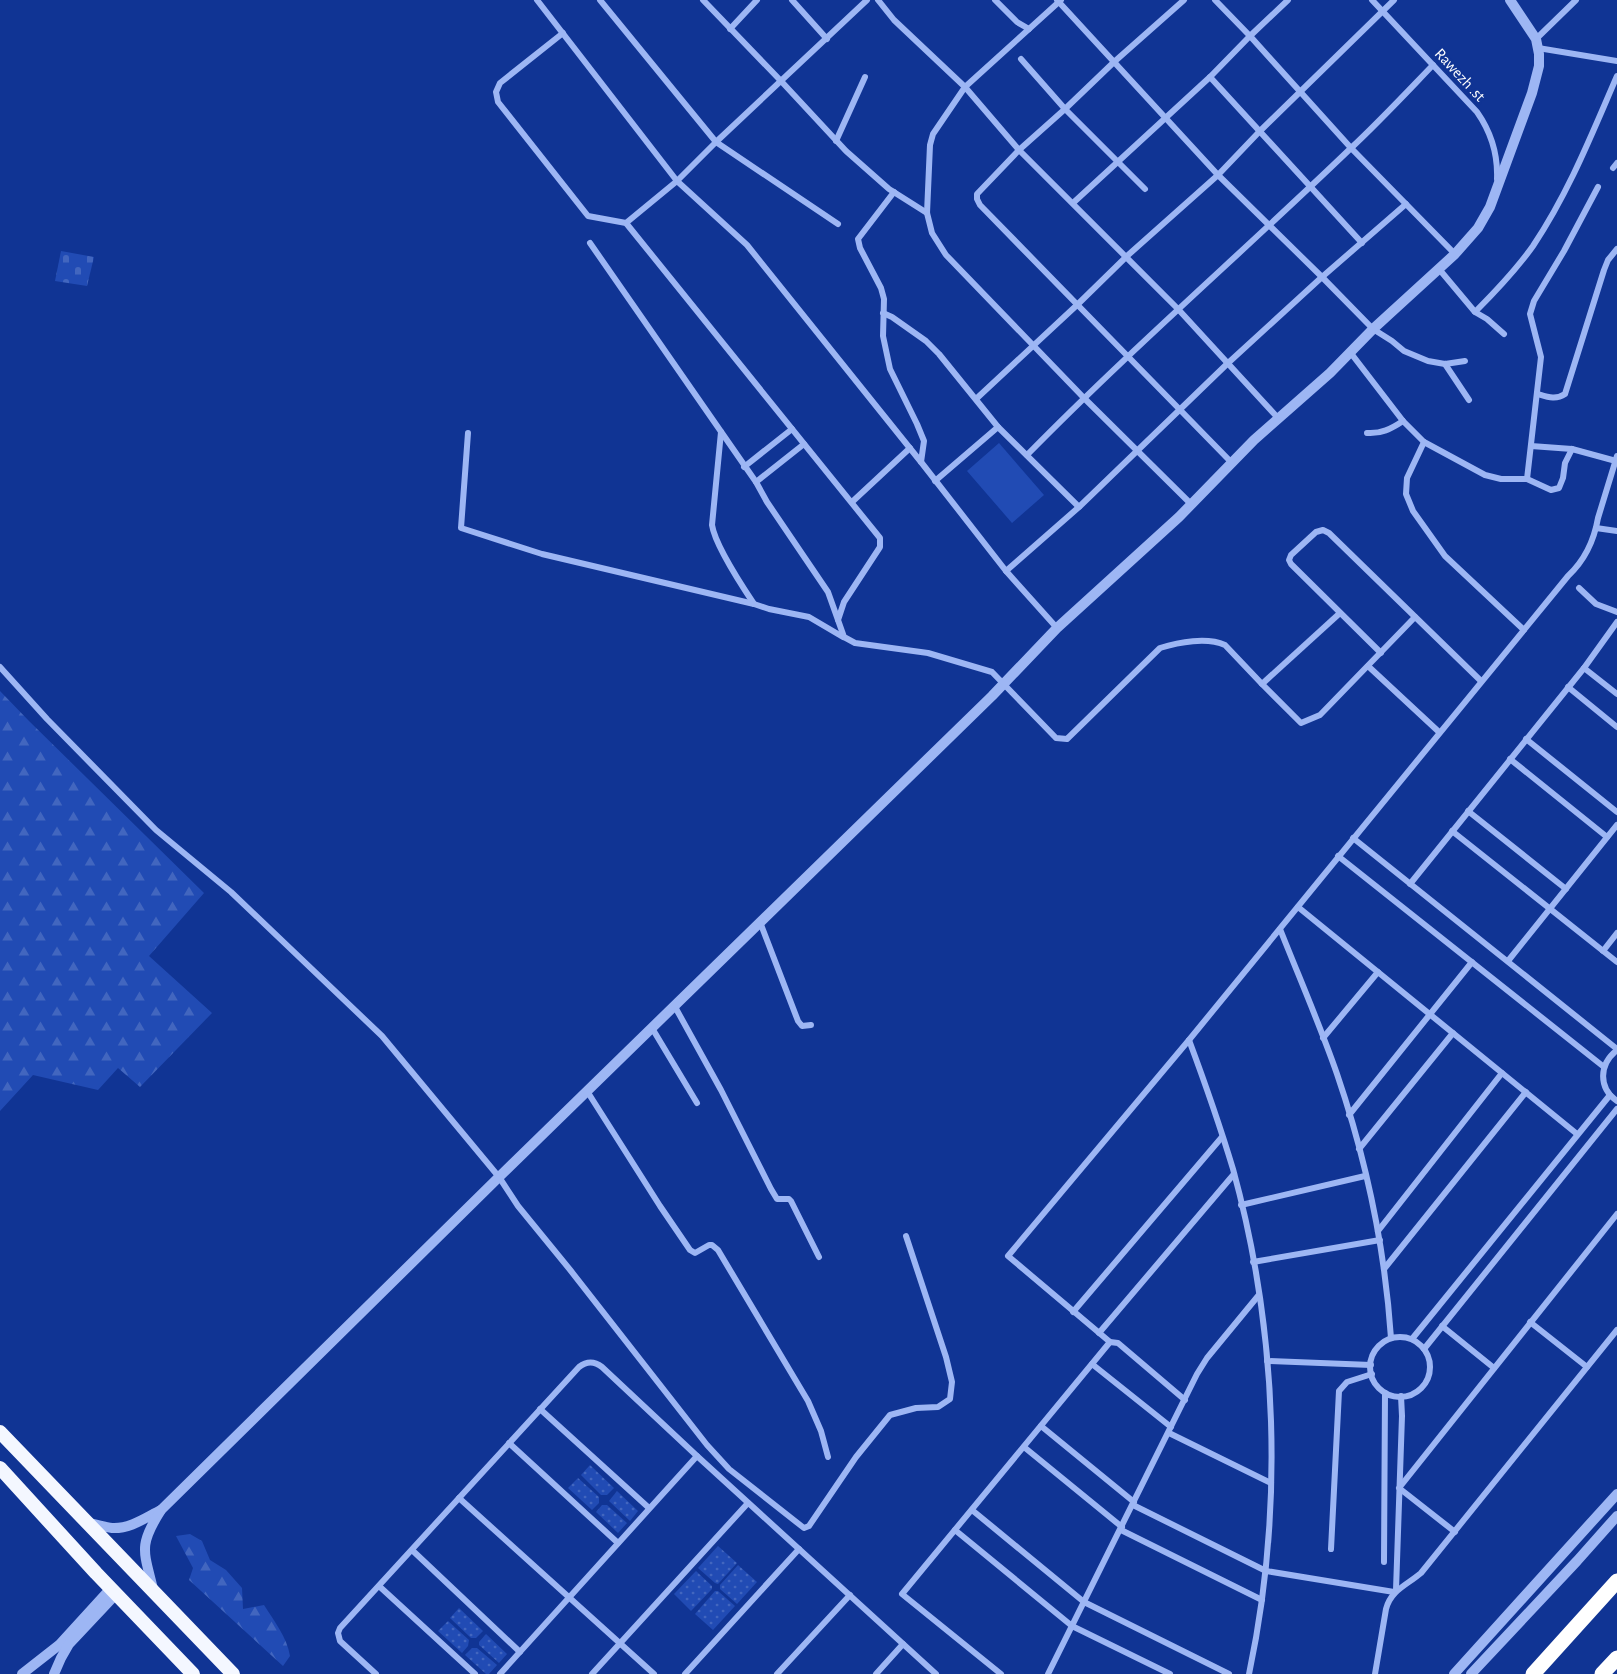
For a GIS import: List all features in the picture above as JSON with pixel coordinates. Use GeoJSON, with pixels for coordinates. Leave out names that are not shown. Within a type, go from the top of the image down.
{"type":"FeatureCollection","features":[{"type":"Feature","properties":{"kind":"highway"},"geometry":{"type":"LineString","coordinates":[[0,1432],[233,1674]]}},
{"type":"Feature","properties":{"kind":"highway"},"geometry":{"type":"LineString","coordinates":[[0,1468],[193,1674]]}},
{"type":"Feature","properties":{"kind":"highway"},"geometry":{"type":"LineString","coordinates":[[1533,1674],[1617,1581]]}},
{"type":"Feature","properties":{"kind":"highway"},"geometry":{"type":"LineString","coordinates":[[1602,1674],[1617,1658]]}},
{"type":"Feature","properties":{"kind":"street"},"geometry":{"type":"LineString","coordinates":[[537,0],[677,181],[747,245],[1006,571],[1057,628]]}},
{"type":"Feature","properties":{"kind":"street"},"geometry":{"type":"LineString","coordinates":[[600,0],[716,142],[838,224]]}},
{"type":"Feature","properties":{"kind":"street"},"geometry":{"type":"LineString","coordinates":[[703,0],[846,151],[894,192],[927,213]]}},
{"type":"Feature","properties":{"kind":"street"},"geometry":{"type":"LineString","coordinates":[[730,29],[757,0]]}},
{"type":"Feature","properties":{"kind":"street"},"geometry":{"type":"LineString","coordinates":[[792,0],[827,39]]}},
{"type":"Feature","properties":{"kind":"street"},"geometry":{"type":"LineString","coordinates":[[626,223],[677,181],[867,0]]}},
{"type":"Feature","properties":{"kind":"street"},"geometry":{"type":"LineString","coordinates":[[878,0],[894,20],[965,87],[1019,150],[1178,309],[1278,418]]}},
{"type":"Feature","properties":{"kind":"street"},"geometry":{"type":"LineString","coordinates":[[995,0],[1017,22],[1029,30]]}},
{"type":"Feature","properties":{"kind":"street"},"geometry":{"type":"LineString","coordinates":[[1184,0],[1019,150],[977,194],[977,199],[980,205],[1231,462]]}},
{"type":"Feature","properties":{"kind":"street"},"geometry":{"type":"LineString","coordinates":[[1215,0],[1351,148],[1455,254]]}},
{"type":"Feature","properties":{"kind":"street"},"geometry":{"type":"LineString","coordinates":[[1073,203],[1210,77],[1288,0]]}},
{"type":"Feature","properties":{"kind":"street","name":"Rawezh .st"},"geometry":{"type":"LineString","coordinates":[[1372,0],[1470,104],[1484,122],[1495,152],[1497,184]]}},
{"type":"Feature","properties":{"kind":"street"},"geometry":{"type":"LineString","coordinates":[[976,399],[1127,256],[1218,175],[1394,0]]}},
{"type":"Feature","properties":{"kind":"street"},"geometry":{"type":"LineString","coordinates":[[88,1523],[112,1528],[124,1527],[136,1524],[161,1510],[586,1091],[1005,684],[1057,628],[1191,504],[1231,462],[1319,383],[1373,329],[1455,254],[1478,228],[1490,207],[1532,93],[1539,66],[1537,43],[1511,0]]}},
{"type":"Feature","properties":{"kind":"street"},"geometry":{"type":"LineString","coordinates":[[1537,43],[1576,0]]}},
{"type":"Feature","properties":{"kind":"street"},"geometry":{"type":"LineString","coordinates":[[1191,504],[1083,398],[946,255],[932,234],[927,213],[930,145],[933,134],[965,87],[1058,1],[1218,175],[1373,329],[1404,351],[1428,361],[1444,364],[1465,361]]}},
{"type":"Feature","properties":{"kind":"street"},"geometry":{"type":"LineString","coordinates":[[563,33],[500,83],[496,92],[498,102],[588,216],[626,223],[880,538],[880,547],[844,602],[838,621]]}},
{"type":"Feature","properties":{"kind":"street"},"geometry":{"type":"LineString","coordinates":[[1537,43],[1617,61]]}},
{"type":"Feature","properties":{"kind":"street"},"geometry":{"type":"LineString","coordinates":[[1021,59],[1065,109],[1145,189]]}},
{"type":"Feature","properties":{"kind":"street"},"geometry":{"type":"LineString","coordinates":[[1027,455],[1083,398],[1351,148],[1433,65]]}},
{"type":"Feature","properties":{"kind":"street"},"geometry":{"type":"LineString","coordinates":[[836,141],[865,76]]}},
{"type":"Feature","properties":{"kind":"street"},"geometry":{"type":"LineString","coordinates":[[1475,312],[1520,263],[1557,209],[1584,156],[1617,76]]}},
{"type":"Feature","properties":{"kind":"street"},"geometry":{"type":"LineString","coordinates":[[1210,77],[1362,243]]}},
{"type":"Feature","properties":{"kind":"street"},"geometry":{"type":"LineString","coordinates":[[1527,479],[1541,357],[1530,314],[1534,301],[1599,187]]}},
{"type":"Feature","properties":{"kind":"street"},"geometry":{"type":"LineString","coordinates":[[894,192],[858,239],[860,248],[881,288],[884,299],[883,336],[890,369],[924,441],[921,462]]}},
{"type":"Feature","properties":{"kind":"street"},"geometry":{"type":"LineString","coordinates":[[1006,571],[1137,452],[1227,364],[1406,204]]}},
{"type":"Feature","properties":{"kind":"street"},"geometry":{"type":"LineString","coordinates":[[590,243],[756,482],[828,592],[844,637]]}},
{"type":"Feature","properties":{"kind":"street"},"geometry":{"type":"LineString","coordinates":[[1538,394],[1549,398],[1560,398],[1565,394],[1604,270],[1608,260],[1617,249]]}},
{"type":"Feature","properties":{"kind":"street"},"geometry":{"type":"LineString","coordinates":[[1438,269],[1475,312],[1504,334]]}},
{"type":"Feature","properties":{"kind":"street"},"geometry":{"type":"LineString","coordinates":[[883,313],[926,341],[998,427],[1078,507]]}},
{"type":"Feature","properties":{"kind":"street"},"geometry":{"type":"LineString","coordinates":[[1350,352],[1403,421],[1424,442],[1485,475],[1501,479],[1527,479],[1551,490],[1559,488],[1565,463],[1572,449]]}},
{"type":"Feature","properties":{"kind":"street"},"geometry":{"type":"LineString","coordinates":[[1444,364],[1469,400]]}},
{"type":"Feature","properties":{"kind":"street"},"geometry":{"type":"LineString","coordinates":[[1367,433],[1374,434],[1390,430],[1403,421]]}},
{"type":"Feature","properties":{"kind":"street"},"geometry":{"type":"LineString","coordinates":[[935,481],[998,427]]}},
{"type":"Feature","properties":{"kind":"street"},"geometry":{"type":"LineString","coordinates":[[744,467],[792,429]]}},
{"type":"Feature","properties":{"kind":"street"},"geometry":{"type":"LineString","coordinates":[[721,432],[713,532],[754,604]]}},
{"type":"Feature","properties":{"kind":"street"},"geometry":{"type":"LineString","coordinates":[[468,433],[461,528],[542,554],[809,617],[855,643],[928,653],[992,672],[1056,738],[1067,739],[1160,648],[1174,643],[1217,641],[1225,645],[1301,723],[1320,715],[1416,617]]}},
{"type":"Feature","properties":{"kind":"street"},"geometry":{"type":"LineString","coordinates":[[1424,442],[1407,478],[1406,494],[1413,511],[1445,556],[1524,630]]}},
{"type":"Feature","properties":{"kind":"street"},"geometry":{"type":"LineString","coordinates":[[756,482],[804,444]]}},
{"type":"Feature","properties":{"kind":"street"},"geometry":{"type":"LineString","coordinates":[[1185,1400],[1118,1343],[1110,1342],[1099,1334],[1008,1256],[1189,1040],[1587,554],[1616,458],[1572,449],[1531,446]]}},
{"type":"Feature","properties":{"kind":"street"},"geometry":{"type":"LineString","coordinates":[[852,502],[910,448]]}},
{"type":"Feature","properties":{"kind":"street"},"geometry":{"type":"LineString","coordinates":[[1596,528],[1617,531]]}},
{"type":"Feature","properties":{"kind":"street"},"geometry":{"type":"LineString","coordinates":[[1381,653],[1291,564],[1289,560],[1291,555],[1316,532],[1323,530],[1329,533],[1481,681]]}},
{"type":"Feature","properties":{"kind":"street"},"geometry":{"type":"LineString","coordinates":[[1579,588],[1596,604],[1617,612]]}},
{"type":"Feature","properties":{"kind":"street"},"geometry":{"type":"LineString","coordinates":[[1262,684],[1340,614]]}},
{"type":"Feature","properties":{"kind":"street"},"geometry":{"type":"LineString","coordinates":[[1410,884],[1584,668],[1617,622]]}},
{"type":"Feature","properties":{"kind":"street"},"geometry":{"type":"LineString","coordinates":[[1368,666],[1439,732]]}},
{"type":"Feature","properties":{"kind":"street"},"geometry":{"type":"LineString","coordinates":[[0,667],[47,719],[156,830],[231,892],[382,1036],[499,1177],[518,1206],[711,1450],[729,1469],[804,1528],[809,1526],[856,1457],[890,1415],[916,1408],[938,1407],[950,1400],[952,1382],[946,1357],[906,1236]]}},
{"type":"Feature","properties":{"kind":"street"},"geometry":{"type":"LineString","coordinates":[[1584,668],[1617,694]]}},
{"type":"Feature","properties":{"kind":"street"},"geometry":{"type":"LineString","coordinates":[[1568,687],[1617,727]]}},
{"type":"Feature","properties":{"kind":"street"},"geometry":{"type":"LineString","coordinates":[[1526,739],[1617,812]]}},
{"type":"Feature","properties":{"kind":"street"},"geometry":{"type":"LineString","coordinates":[[1510,759],[1608,837]]}},
{"type":"Feature","properties":{"kind":"street"},"geometry":{"type":"LineString","coordinates":[[1468,812],[1566,889]]}},
{"type":"Feature","properties":{"kind":"street"},"geometry":{"type":"LineString","coordinates":[[1508,961],[1617,825]]}},
{"type":"Feature","properties":{"kind":"street"},"geometry":{"type":"LineString","coordinates":[[1452,831],[1617,962]]}},
{"type":"Feature","properties":{"kind":"street"},"geometry":{"type":"LineString","coordinates":[[1353,838],[1617,1050],[1610,1056],[1604,1067],[1604,1084],[1610,1095],[1617,1101]]}},
{"type":"Feature","properties":{"kind":"street"},"geometry":{"type":"LineString","coordinates":[[1338,856],[1604,1067]]}},
{"type":"Feature","properties":{"kind":"street"},"geometry":{"type":"LineString","coordinates":[[1298,907],[1578,1134]]}},
{"type":"Feature","properties":{"kind":"street"},"geometry":{"type":"LineString","coordinates":[[760,922],[798,1022],[802,1026],[811,1025]]}},
{"type":"Feature","properties":{"kind":"street"},"geometry":{"type":"LineString","coordinates":[[1280,929],[1337,1076],[1359,1149],[1380,1240],[1391,1338]]}},
{"type":"Feature","properties":{"kind":"street"},"geometry":{"type":"LineString","coordinates":[[1603,951],[1617,933]]}},
{"type":"Feature","properties":{"kind":"street"},"geometry":{"type":"LineString","coordinates":[[1349,1115],[1472,962]]}},
{"type":"Feature","properties":{"kind":"street"},"geometry":{"type":"LineString","coordinates":[[1323,1038],[1378,972]]}},
{"type":"Feature","properties":{"kind":"street"},"geometry":{"type":"LineString","coordinates":[[674,1005],[721,1090],[771,1189],[777,1198],[789,1199],[819,1257]]}},
{"type":"Feature","properties":{"kind":"street"},"geometry":{"type":"LineString","coordinates":[[652,1028],[697,1103]]}},
{"type":"Feature","properties":{"kind":"street"},"geometry":{"type":"LineString","coordinates":[[1359,1149],[1453,1033]]}},
{"type":"Feature","properties":{"kind":"street"},"geometry":{"type":"LineString","coordinates":[[1189,1040],[1234,1174],[1253,1262],[1267,1361],[1271,1483],[1269,1536],[1262,1599],[1249,1674]]}},
{"type":"Feature","properties":{"kind":"street"},"geometry":{"type":"LineString","coordinates":[[1378,1231],[1502,1073]]}},
{"type":"Feature","properties":{"kind":"street"},"geometry":{"type":"LineString","coordinates":[[586,1091],[690,1250],[695,1253],[709,1245],[718,1250],[808,1401],[821,1431],[828,1456]]}},
{"type":"Feature","properties":{"kind":"street"},"geometry":{"type":"LineString","coordinates":[[1384,1269],[1526,1092]]}},
{"type":"Feature","properties":{"kind":"street"},"geometry":{"type":"LineString","coordinates":[[1412,1339],[1610,1095]]}},
{"type":"Feature","properties":{"kind":"street"},"geometry":{"type":"LineString","coordinates":[[1424,1349],[1617,1108]]}},
{"type":"Feature","properties":{"kind":"street"},"geometry":{"type":"LineString","coordinates":[[1073,1312],[1222,1137]]}},
{"type":"Feature","properties":{"kind":"street"},"geometry":{"type":"LineString","coordinates":[[1099,1334],[1234,1174]]}},
{"type":"Feature","properties":{"kind":"street"},"geometry":{"type":"LineString","coordinates":[[1241,1205],[1365,1176]]}},
{"type":"Feature","properties":{"kind":"street"},"geometry":{"type":"LineString","coordinates":[[1399,1488],[1617,1214]]}},
{"type":"Feature","properties":{"kind":"street"},"geometry":{"type":"LineString","coordinates":[[1253,1262],[1380,1240]]}},
{"type":"Feature","properties":{"kind":"street"},"geometry":{"type":"LineString","coordinates":[[1048,1674],[1207,1358],[1258,1296]]}},
{"type":"Feature","properties":{"kind":"street"},"geometry":{"type":"LineString","coordinates":[[1530,1322],[1587,1367]]}},
{"type":"Feature","properties":{"kind":"street"},"geometry":{"type":"LineString","coordinates":[[1442,1326],[1494,1368]]}},
{"type":"Feature","properties":{"kind":"street"},"geometry":{"type":"LineString","coordinates":[[1374,1674],[1388,1601],[1395,1591],[1421,1573],[1617,1330]]}},
{"type":"Feature","properties":{"kind":"street"},"geometry":{"type":"LineString","coordinates":[[1391,1338],[1412,1339],[1424,1349],[1430,1363],[1430,1373],[1426,1382],[1417,1392],[1401,1396],[1386,1393],[1378,1387],[1372,1374],[1372,1356],[1377,1348],[1391,1338]]}},
{"type":"Feature","properties":{"kind":"street"},"geometry":{"type":"LineString","coordinates":[[1001,1674],[902,1594],[1110,1342]]}},
{"type":"Feature","properties":{"kind":"street"},"geometry":{"type":"LineString","coordinates":[[1267,1361],[1371,1365]]}},
{"type":"Feature","properties":{"kind":"street"},"geometry":{"type":"LineString","coordinates":[[376,1674],[342,1642],[338,1636],[340,1628],[540,1409],[585,1363],[597,1363],[936,1674]]}},
{"type":"Feature","properties":{"kind":"street"},"geometry":{"type":"LineString","coordinates":[[1092,1364],[1170,1430],[1271,1483]]}},
{"type":"Feature","properties":{"kind":"street"},"geometry":{"type":"LineString","coordinates":[[1331,1549],[1339,1391],[1347,1382],[1372,1374]]}},
{"type":"Feature","properties":{"kind":"street"},"geometry":{"type":"LineString","coordinates":[[1384,1562],[1386,1393]]}},
{"type":"Feature","properties":{"kind":"street"},"geometry":{"type":"LineString","coordinates":[[1395,1591],[1401,1396]]}},
{"type":"Feature","properties":{"kind":"street"},"geometry":{"type":"LineString","coordinates":[[540,1409],[649,1509]]}},
{"type":"Feature","properties":{"kind":"street"},"geometry":{"type":"LineString","coordinates":[[1041,1426],[1133,1504],[1266,1571],[1395,1591]]}},
{"type":"Feature","properties":{"kind":"street"},"geometry":{"type":"LineString","coordinates":[[509,1443],[618,1543]]}},
{"type":"Feature","properties":{"kind":"street"},"geometry":{"type":"LineString","coordinates":[[1024,1447],[1121,1528],[1262,1599]]}},
{"type":"Feature","properties":{"kind":"street"},"geometry":{"type":"LineString","coordinates":[[500,1674],[697,1456]]}},
{"type":"Feature","properties":{"kind":"street"},"geometry":{"type":"LineString","coordinates":[[1399,1488],[1455,1532]]}},
{"type":"Feature","properties":{"kind":"street"},"geometry":{"type":"LineString","coordinates":[[1454,1674],[1617,1494]]}},
{"type":"Feature","properties":{"kind":"street"},"geometry":{"type":"LineString","coordinates":[[459,1498],[654,1674]]}},
{"type":"Feature","properties":{"kind":"street"},"geometry":{"type":"LineString","coordinates":[[592,1674],[748,1503]]}},
{"type":"Feature","properties":{"kind":"street"},"geometry":{"type":"LineString","coordinates":[[153,1589],[144,1550],[148,1533],[161,1510]]}},
{"type":"Feature","properties":{"kind":"street"},"geometry":{"type":"LineString","coordinates":[[972,1510],[1084,1602],[1229,1674]]}},
{"type":"Feature","properties":{"kind":"street"},"geometry":{"type":"LineString","coordinates":[[1471,1674],[1617,1516]]}},
{"type":"Feature","properties":{"kind":"street"},"geometry":{"type":"LineString","coordinates":[[955,1530],[1072,1626],[1170,1674]]}},
{"type":"Feature","properties":{"kind":"street"},"geometry":{"type":"LineString","coordinates":[[685,1674],[799,1549]]}},
{"type":"Feature","properties":{"kind":"street"},"geometry":{"type":"LineString","coordinates":[[412,1550],[520,1652]]}},
{"type":"Feature","properties":{"kind":"street"},"geometry":{"type":"LineString","coordinates":[[379,1586],[476,1674]]}},
{"type":"Feature","properties":{"kind":"street"},"geometry":{"type":"LineString","coordinates":[[22,1674],[62,1647],[113,1591]]}},
{"type":"Feature","properties":{"kind":"street"},"geometry":{"type":"LineString","coordinates":[[777,1674],[850,1595]]}},
{"type":"Feature","properties":{"kind":"street"},"geometry":{"type":"LineString","coordinates":[[876,1674],[903,1644]]}},
{"type":"Feature","properties":{"kind":"street"},"geometry":{"type":"LineString","coordinates":[[40,1660],[55,1673],[62,1647]]}},
{"type":"Feature","properties":{"kind":"green space"},"geometry":{"type":"Polygon","coordinates":[[[61,251],[94,257],[87,286],[55,281],[61,251]]]}},
{"type":"Feature","properties":{"kind":"green space"},"geometry":{"type":"Polygon","coordinates":[[[999,443],[1044,495],[1012,523],[967,471],[999,443]]]}},
{"type":"Feature","properties":{"kind":"green space"},"geometry":{"type":"Polygon","coordinates":[[[0,691],[204,893],[149,956],[212,1013],[140,1087],[118,1068],[98,1090],[33,1075],[0,1111],[0,691]]]}},
{"type":"Feature","properties":{"kind":"green space"},"geometry":{"type":"Polygon","coordinates":[[[590,1465],[614,1488],[607,1495],[601,1495],[581,1475],[590,1465]]]}},
{"type":"Feature","properties":{"kind":"green space"},"geometry":{"type":"Polygon","coordinates":[[[578,1478],[599,1497],[599,1503],[592,1510],[568,1488],[578,1478]]]}},
{"type":"Feature","properties":{"kind":"green space"},"geometry":{"type":"Polygon","coordinates":[[[617,1491],[638,1511],[630,1521],[609,1501],[617,1491]]]}},
{"type":"Feature","properties":{"kind":"green space"},"geometry":{"type":"Polygon","coordinates":[[[602,1505],[607,1505],[627,1523],[618,1533],[596,1512],[602,1505]]]}},
{"type":"Feature","properties":{"kind":"green space"},"geometry":{"type":"Polygon","coordinates":[[[190,1534],[202,1541],[210,1560],[226,1570],[242,1588],[243,1609],[264,1605],[286,1642],[290,1656],[283,1666],[189,1580],[193,1568],[176,1536],[190,1534]]]}},
{"type":"Feature","properties":{"kind":"green space"},"geometry":{"type":"Polygon","coordinates":[[[718,1546],[737,1563],[718,1584],[698,1568],[718,1546]]]}},
{"type":"Feature","properties":{"kind":"green space"},"geometry":{"type":"Polygon","coordinates":[[[738,1565],[757,1582],[737,1604],[720,1589],[720,1585],[738,1565]]]}},
{"type":"Feature","properties":{"kind":"green space"},"geometry":{"type":"Polygon","coordinates":[[[696,1571],[712,1586],[712,1589],[691,1611],[674,1594],[696,1571]]]}},
{"type":"Feature","properties":{"kind":"green space"},"geometry":{"type":"Polygon","coordinates":[[[715,1591],[735,1606],[713,1630],[695,1614],[715,1591]]]}},
{"type":"Feature","properties":{"kind":"green space"},"geometry":{"type":"Polygon","coordinates":[[[459,1608],[483,1631],[476,1638],[471,1638],[450,1618],[459,1608]]]}},
{"type":"Feature","properties":{"kind":"green space"},"geometry":{"type":"Polygon","coordinates":[[[448,1621],[469,1640],[468,1646],[462,1653],[438,1631],[448,1621]]]}},
{"type":"Feature","properties":{"kind":"green space"},"geometry":{"type":"Polygon","coordinates":[[[486,1634],[507,1654],[499,1663],[479,1645],[486,1634]]]}},
{"type":"Feature","properties":{"kind":"green space"},"geometry":{"type":"Polygon","coordinates":[[[472,1648],[477,1648],[497,1665],[489,1674],[486,1674],[465,1655],[472,1648]]]}}]}
